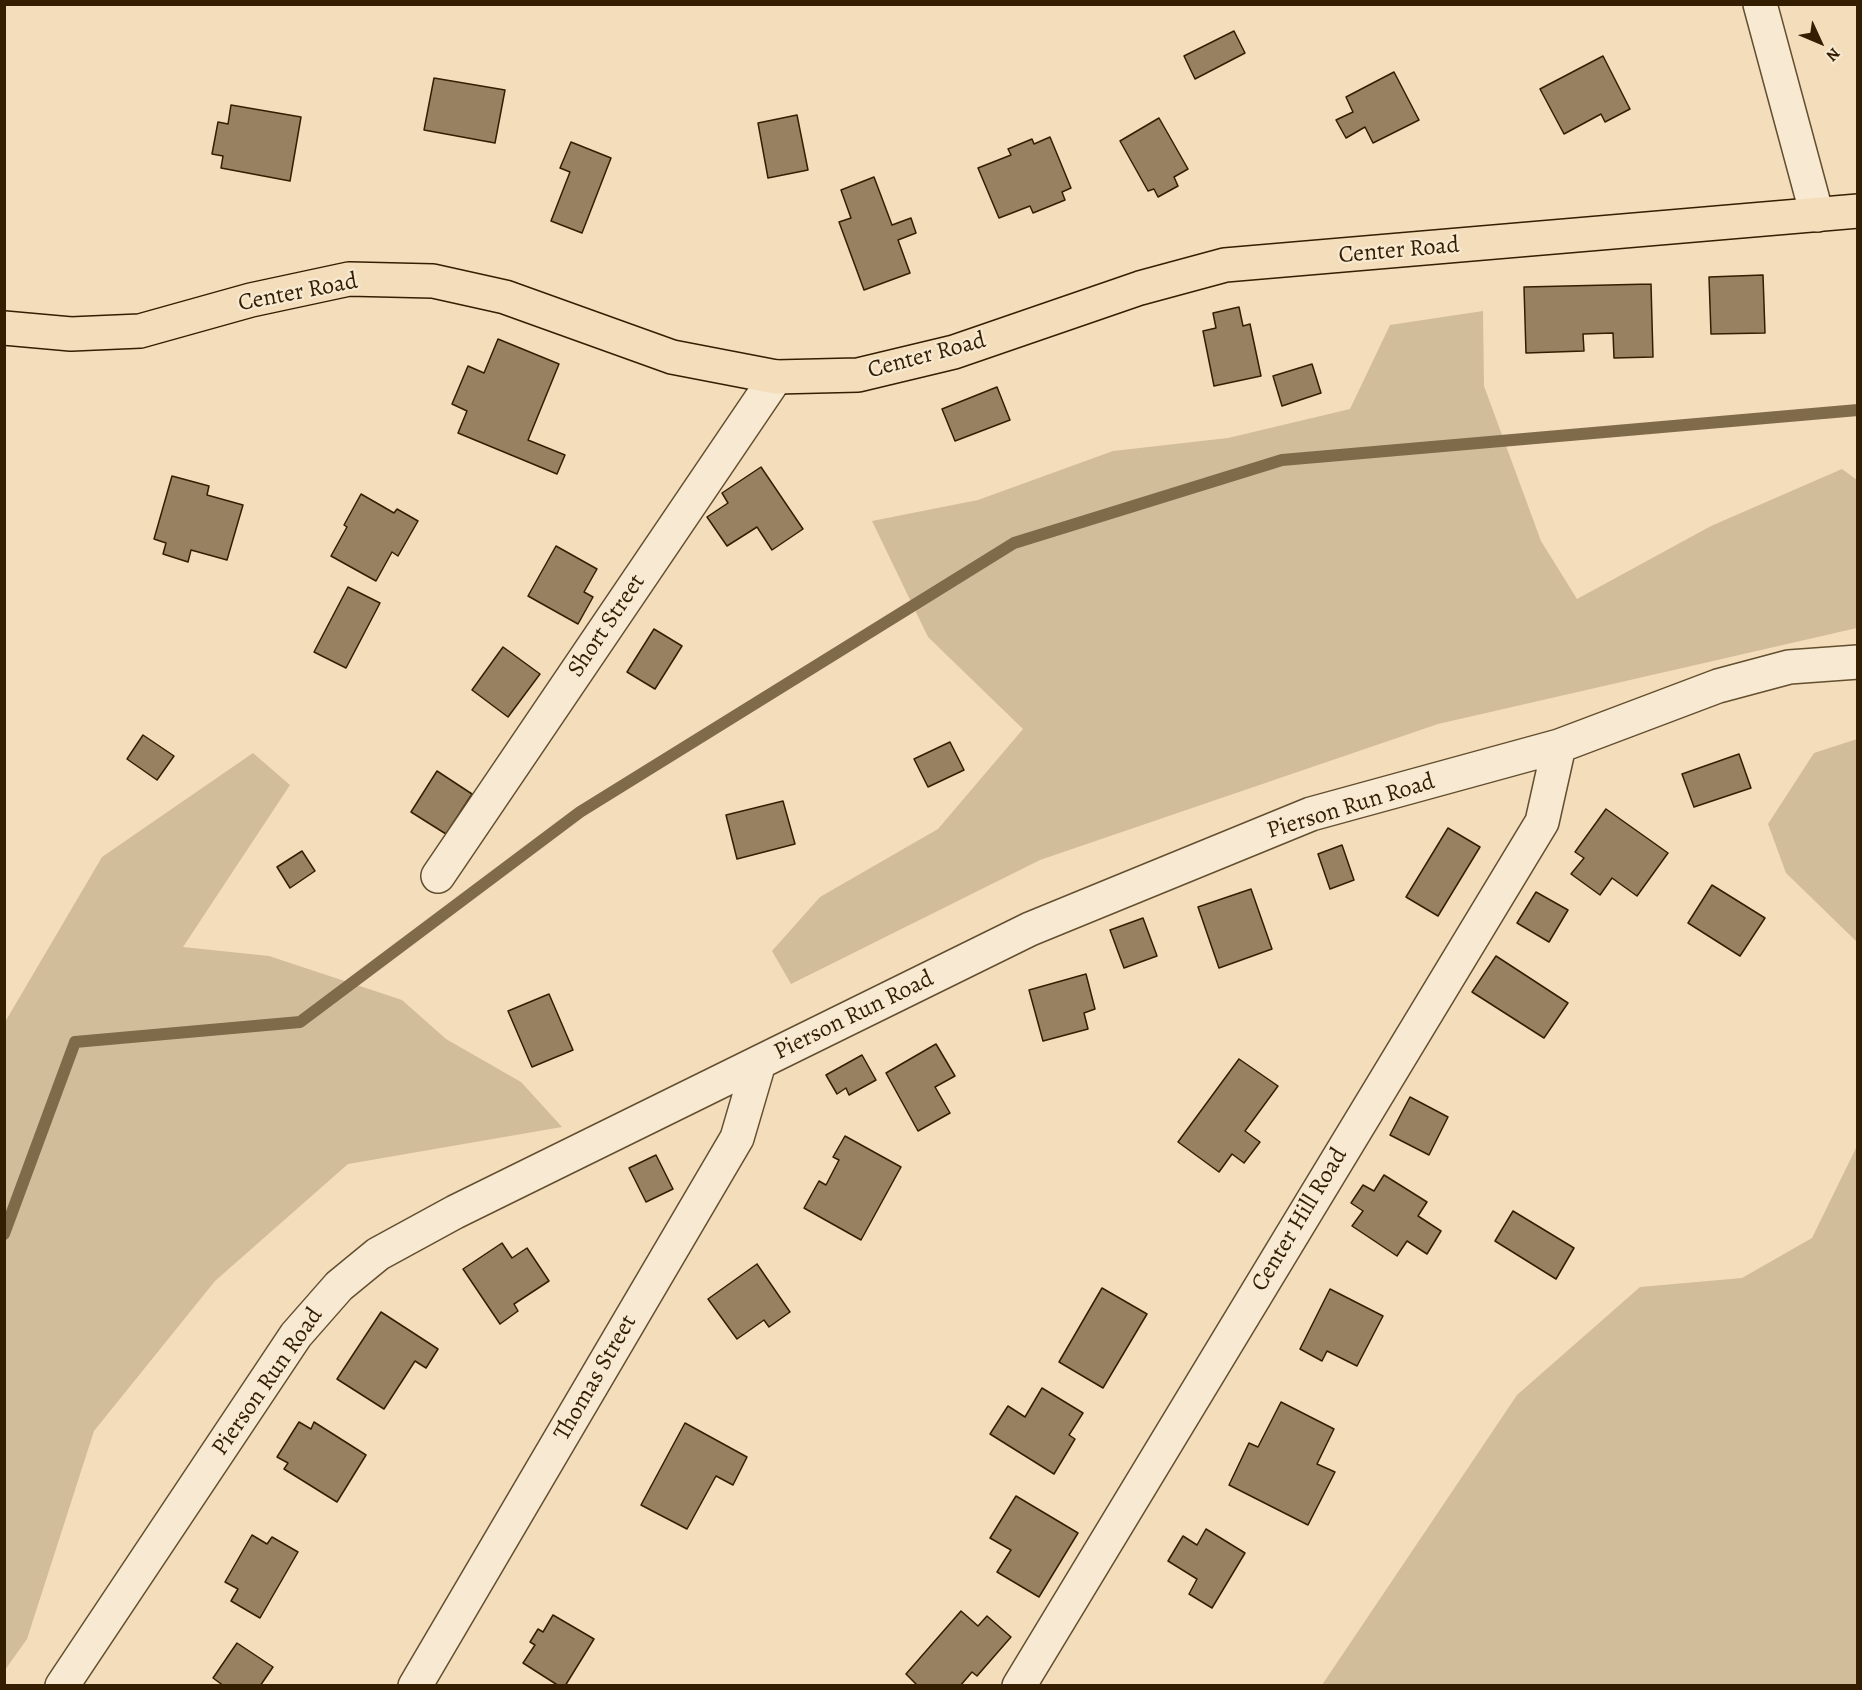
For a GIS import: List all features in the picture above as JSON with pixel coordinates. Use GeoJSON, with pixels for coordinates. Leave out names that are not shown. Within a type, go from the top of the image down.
{"type":"FeatureCollection","features":[{"type":"Feature","properties":{"kind":"main road","name":"Center Road"},"geometry":{"type":"LineString","coordinates":[[4,328],[71,334],[140,331],[251,300],[349,279],[433,281],[505,297],[672,357],[776,377],[858,375],[954,352],[1140,288],[1225,266],[1857,211]]}},
{"type":"Feature","properties":{"kind":"street"},"geometry":{"type":"LineString","coordinates":[[1760,4],[1817,215]]}},
{"type":"Feature","properties":{"kind":"street","name":"Short Street"},"geometry":{"type":"LineString","coordinates":[[438,876],[776,377]]}},
{"type":"Feature","properties":{"kind":"street","name":"Pierson Run Road"},"geometry":{"type":"LineString","coordinates":[[62,1686],[297,1335],[339,1286],[378,1254],[455,1212],[1030,929],[1311,814],[1559,746],[1718,686],[1789,667],[1857,662]]}},
{"type":"Feature","properties":{"kind":"street","name":"Center Hill Road"},"geometry":{"type":"LineString","coordinates":[[1019,1686],[1542,822],[1559,746]]}},
{"type":"Feature","properties":{"kind":"street","name":"Thomas Street"},"geometry":{"type":"LineString","coordinates":[[415,1686],[737,1138],[759,1063]]}},
{"type":"Feature","properties":{"kind":"shaded area"},"geometry":{"type":"Polygon","coordinates":[[[1483,311],[1484,386],[1541,541],[1577,599],[1711,526],[1842,469],[1857,480],[1857,628],[1438,724],[1040,860],[791,984],[772,951],[820,897],[938,829],[1023,729],[928,637],[872,521],[978,500],[1113,451],[1228,438],[1350,409],[1390,325],[1483,311]]]}},
{"type":"Feature","properties":{"kind":"shaded area"},"geometry":{"type":"Polygon","coordinates":[[[1858,739],[1857,942],[1786,873],[1768,824],[1814,753],[1858,739]]]}},
{"type":"Feature","properties":{"kind":"shaded area"},"geometry":{"type":"Polygon","coordinates":[[[253,753],[290,785],[183,947],[269,956],[402,1000],[446,1039],[521,1082],[562,1127],[348,1164],[215,1281],[94,1431],[27,1639],[5,1670],[5,1022],[102,857],[253,753]]]}},
{"type":"Feature","properties":{"kind":"shaded area"},"geometry":{"type":"Polygon","coordinates":[[[1857,1146],[1857,1685],[1322,1685],[1517,1395],[1640,1287],[1742,1278],[1812,1238],[1857,1146]]]}},
{"type":"Feature","properties":{"kind":"building"},"geometry":{"type":"Polygon","coordinates":[[[1234,31],[1245,53],[1195,79],[1184,56],[1234,31]]]}},
{"type":"Feature","properties":{"kind":"building"},"geometry":{"type":"Polygon","coordinates":[[[1603,56],[1630,109],[1605,122],[1601,114],[1564,134],[1540,89],[1603,56]]]}},
{"type":"Feature","properties":{"kind":"building"},"geometry":{"type":"Polygon","coordinates":[[[1394,72],[1419,120],[1373,143],[1365,127],[1346,138],[1336,120],[1353,112],[1346,97],[1394,72]]]}},
{"type":"Feature","properties":{"kind":"building"},"geometry":{"type":"Polygon","coordinates":[[[434,78],[505,90],[495,143],[424,130],[434,78]]]}},
{"type":"Feature","properties":{"kind":"building"},"geometry":{"type":"Polygon","coordinates":[[[231,105],[301,117],[290,181],[221,168],[223,156],[212,154],[218,122],[228,124],[231,105]]]}},
{"type":"Feature","properties":{"kind":"building"},"geometry":{"type":"Polygon","coordinates":[[[797,115],[808,170],[768,178],[758,123],[797,115]]]}},
{"type":"Feature","properties":{"kind":"building"},"geometry":{"type":"Polygon","coordinates":[[[1159,118],[1188,169],[1174,177],[1178,186],[1158,197],[1154,189],[1148,191],[1120,141],[1159,118]]]}},
{"type":"Feature","properties":{"kind":"building"},"geometry":{"type":"Polygon","coordinates":[[[1050,137],[1071,188],[1062,192],[1065,200],[1033,213],[1030,206],[999,218],[978,168],[1011,155],[1008,149],[1032,139],[1034,144],[1050,137]]]}},
{"type":"Feature","properties":{"kind":"building"},"geometry":{"type":"Polygon","coordinates":[[[571,142],[611,158],[582,233],[551,221],[570,172],[560,168],[571,142]]]}},
{"type":"Feature","properties":{"kind":"building"},"geometry":{"type":"Polygon","coordinates":[[[874,177],[892,225],[911,218],[916,233],[898,240],[910,273],[864,290],[839,222],[851,218],[841,190],[874,177]]]}},
{"type":"Feature","properties":{"kind":"building"},"geometry":{"type":"Polygon","coordinates":[[[1763,275],[1765,333],[1711,334],[1709,277],[1763,275]]]}},
{"type":"Feature","properties":{"kind":"building"},"geometry":{"type":"Polygon","coordinates":[[[1651,284],[1653,357],[1614,358],[1613,333],[1583,334],[1584,351],[1526,353],[1524,287],[1651,284]]]}},
{"type":"Feature","properties":{"kind":"building"},"geometry":{"type":"Polygon","coordinates":[[[1239,307],[1243,326],[1250,324],[1261,376],[1214,386],[1203,331],[1216,328],[1213,313],[1239,307]]]}},
{"type":"Feature","properties":{"kind":"building"},"geometry":{"type":"Polygon","coordinates":[[[498,339],[559,364],[528,440],[565,455],[557,474],[458,433],[467,411],[452,404],[468,366],[484,373],[498,339]]]}},
{"type":"Feature","properties":{"kind":"building"},"geometry":{"type":"Polygon","coordinates":[[[1312,364],[1321,393],[1282,406],[1273,376],[1312,364]]]}},
{"type":"Feature","properties":{"kind":"building"},"geometry":{"type":"Polygon","coordinates":[[[997,387],[1010,420],[955,441],[942,409],[997,387]]]}},
{"type":"Feature","properties":{"kind":"building"},"geometry":{"type":"Polygon","coordinates":[[[761,467],[803,529],[772,550],[757,527],[727,546],[707,517],[728,503],[722,493],[761,467]]]}},
{"type":"Feature","properties":{"kind":"building"},"geometry":{"type":"Polygon","coordinates":[[[172,476],[209,486],[207,495],[243,505],[227,560],[191,550],[188,562],[163,554],[166,543],[154,539],[172,476]]]}},
{"type":"Feature","properties":{"kind":"building"},"geometry":{"type":"Polygon","coordinates":[[[361,494],[394,513],[397,509],[418,521],[398,556],[392,552],[376,581],[331,556],[347,527],[344,525],[361,494]]]}},
{"type":"Feature","properties":{"kind":"building"},"geometry":{"type":"Polygon","coordinates":[[[556,546],[597,569],[584,592],[593,597],[578,624],[528,596],[556,546]]]}},
{"type":"Feature","properties":{"kind":"building"},"geometry":{"type":"Polygon","coordinates":[[[348,587],[380,603],[346,668],[314,652],[348,587]]]}},
{"type":"Feature","properties":{"kind":"building"},"geometry":{"type":"Polygon","coordinates":[[[654,629],[682,646],[655,689],[627,672],[654,629]]]}},
{"type":"Feature","properties":{"kind":"building"},"geometry":{"type":"Polygon","coordinates":[[[503,647],[540,674],[508,717],[472,690],[503,647]]]}},
{"type":"Feature","properties":{"kind":"building"},"geometry":{"type":"Polygon","coordinates":[[[143,735],[174,756],[157,780],[127,759],[143,735]]]}},
{"type":"Feature","properties":{"kind":"building"},"geometry":{"type":"Polygon","coordinates":[[[950,742],[964,770],[928,787],[914,759],[950,742]]]}},
{"type":"Feature","properties":{"kind":"building"},"geometry":{"type":"Polygon","coordinates":[[[1739,754],[1751,788],[1694,807],[1682,774],[1739,754]]]}},
{"type":"Feature","properties":{"kind":"building"},"geometry":{"type":"Polygon","coordinates":[[[437,771],[472,794],[446,834],[411,812],[437,771]]]}},
{"type":"Feature","properties":{"kind":"building"},"geometry":{"type":"Polygon","coordinates":[[[783,801],[795,844],[737,859],[726,815],[783,801]]]}},
{"type":"Feature","properties":{"kind":"building"},"geometry":{"type":"Polygon","coordinates":[[[1606,809],[1668,853],[1637,896],[1612,878],[1600,895],[1571,874],[1584,858],[1575,852],[1606,809]]]}},
{"type":"Feature","properties":{"kind":"building"},"geometry":{"type":"Polygon","coordinates":[[[1448,828],[1480,847],[1438,916],[1406,897],[1448,828]]]}},
{"type":"Feature","properties":{"kind":"building"},"geometry":{"type":"Polygon","coordinates":[[[1342,845],[1354,880],[1330,889],[1318,854],[1342,845]]]}},
{"type":"Feature","properties":{"kind":"building"},"geometry":{"type":"Polygon","coordinates":[[[302,851],[315,871],[290,888],[277,867],[302,851]]]}},
{"type":"Feature","properties":{"kind":"building"},"geometry":{"type":"Polygon","coordinates":[[[1712,885],[1765,918],[1740,956],[1688,923],[1712,885]]]}},
{"type":"Feature","properties":{"kind":"building"},"geometry":{"type":"Polygon","coordinates":[[[1251,889],[1272,949],[1219,968],[1198,907],[1251,889]]]}},
{"type":"Feature","properties":{"kind":"building"},"geometry":{"type":"Polygon","coordinates":[[[1536,892],[1568,910],[1549,942],[1517,923],[1536,892]]]}},
{"type":"Feature","properties":{"kind":"building"},"geometry":{"type":"Polygon","coordinates":[[[1143,918],[1157,956],[1124,968],[1110,930],[1143,918]]]}},
{"type":"Feature","properties":{"kind":"building"},"geometry":{"type":"Polygon","coordinates":[[[1496,956],[1568,1003],[1544,1038],[1472,992],[1496,956]]]}},
{"type":"Feature","properties":{"kind":"building"},"geometry":{"type":"Polygon","coordinates":[[[1086,974],[1095,1009],[1084,1013],[1088,1029],[1043,1041],[1029,990],[1086,974]]]}},
{"type":"Feature","properties":{"kind":"building"},"geometry":{"type":"Polygon","coordinates":[[[549,994],[573,1050],[532,1067],[508,1011],[549,994]]]}},
{"type":"Feature","properties":{"kind":"building"},"geometry":{"type":"Polygon","coordinates":[[[936,1044],[955,1076],[935,1087],[950,1113],[918,1131],[886,1073],[936,1044]]]}},
{"type":"Feature","properties":{"kind":"building"},"geometry":{"type":"Polygon","coordinates":[[[862,1055],[876,1080],[849,1095],[846,1088],[837,1094],[826,1075],[862,1055]]]}},
{"type":"Feature","properties":{"kind":"building"},"geometry":{"type":"Polygon","coordinates":[[[1239,1059],[1278,1086],[1245,1131],[1260,1142],[1244,1163],[1232,1154],[1219,1172],[1178,1142],[1239,1059]]]}},
{"type":"Feature","properties":{"kind":"building"},"geometry":{"type":"Polygon","coordinates":[[[1410,1097],[1448,1117],[1429,1155],[1390,1135],[1410,1097]]]}},
{"type":"Feature","properties":{"kind":"building"},"geometry":{"type":"Polygon","coordinates":[[[845,1136],[901,1167],[861,1240],[804,1208],[819,1181],[826,1185],[839,1160],[833,1157],[845,1136]]]}},
{"type":"Feature","properties":{"kind":"building"},"geometry":{"type":"Polygon","coordinates":[[[656,1155],[673,1189],[646,1202],[629,1168],[656,1155]]]}},
{"type":"Feature","properties":{"kind":"building"},"geometry":{"type":"Polygon","coordinates":[[[1384,1175],[1427,1202],[1418,1216],[1441,1231],[1427,1254],[1407,1241],[1397,1256],[1352,1226],[1363,1211],[1351,1203],[1363,1185],[1374,1191],[1384,1175]]]}},
{"type":"Feature","properties":{"kind":"building"},"geometry":{"type":"Polygon","coordinates":[[[1513,1211],[1574,1248],[1556,1279],[1495,1241],[1513,1211]]]}},
{"type":"Feature","properties":{"kind":"building"},"geometry":{"type":"Polygon","coordinates":[[[502,1243],[512,1258],[527,1248],[549,1281],[514,1304],[518,1311],[500,1324],[463,1269],[502,1243]]]}},
{"type":"Feature","properties":{"kind":"building"},"geometry":{"type":"Polygon","coordinates":[[[757,1264],[790,1312],[769,1327],[764,1320],[737,1339],[708,1299],[757,1264]]]}},
{"type":"Feature","properties":{"kind":"building"},"geometry":{"type":"Polygon","coordinates":[[[1102,1288],[1147,1314],[1103,1388],[1059,1362],[1102,1288]]]}},
{"type":"Feature","properties":{"kind":"building"},"geometry":{"type":"Polygon","coordinates":[[[1330,1289],[1383,1316],[1357,1366],[1327,1351],[1322,1361],[1300,1349],[1330,1289]]]}},
{"type":"Feature","properties":{"kind":"building"},"geometry":{"type":"Polygon","coordinates":[[[381,1312],[438,1349],[426,1368],[415,1361],[384,1409],[337,1379],[381,1312]]]}},
{"type":"Feature","properties":{"kind":"building"},"geometry":{"type":"Polygon","coordinates":[[[1042,1388],[1083,1413],[1069,1435],[1075,1439],[1054,1474],[990,1434],[1008,1406],[1025,1417],[1042,1388]]]}},
{"type":"Feature","properties":{"kind":"building"},"geometry":{"type":"Polygon","coordinates":[[[1281,1402],[1334,1429],[1317,1464],[1335,1472],[1308,1525],[1229,1485],[1249,1443],[1258,1447],[1281,1402]]]}},
{"type":"Feature","properties":{"kind":"building"},"geometry":{"type":"Polygon","coordinates":[[[299,1422],[311,1429],[314,1422],[366,1455],[337,1502],[284,1469],[288,1463],[277,1457],[299,1422]]]}},
{"type":"Feature","properties":{"kind":"building"},"geometry":{"type":"Polygon","coordinates":[[[685,1423],[747,1457],[733,1485],[716,1476],[687,1529],[641,1505],[685,1423]]]}},
{"type":"Feature","properties":{"kind":"building"},"geometry":{"type":"Polygon","coordinates":[[[1016,1496],[1078,1533],[1039,1597],[997,1572],[1011,1550],[990,1538],[1016,1496]]]}},
{"type":"Feature","properties":{"kind":"building"},"geometry":{"type":"Polygon","coordinates":[[[1206,1529],[1245,1553],[1212,1608],[1189,1594],[1197,1579],[1168,1561],[1183,1536],[1197,1545],[1206,1529]]]}},
{"type":"Feature","properties":{"kind":"building"},"geometry":{"type":"Polygon","coordinates":[[[252,1535],[267,1544],[272,1537],[298,1552],[260,1618],[231,1601],[238,1589],[225,1582],[252,1535]]]}},
{"type":"Feature","properties":{"kind":"building"},"geometry":{"type":"Polygon","coordinates":[[[961,1611],[978,1626],[987,1616],[1011,1637],[977,1676],[972,1672],[960,1686],[918,1686],[906,1674],[961,1611]]]}},
{"type":"Feature","properties":{"kind":"building"},"geometry":{"type":"Polygon","coordinates":[[[553,1615],[594,1639],[565,1686],[559,1686],[523,1663],[535,1645],[530,1642],[538,1629],[543,1632],[553,1615]]]}},
{"type":"Feature","properties":{"kind":"building"},"geometry":{"type":"Polygon","coordinates":[[[237,1643],[273,1667],[260,1686],[224,1686],[213,1678],[237,1643]]]}},
{"type":"Feature","properties":{"kind":"waterway"},"geometry":{"type":"LineString","coordinates":[[4,1234],[75,1042],[300,1022],[580,812],[1014,543],[1282,460],[1858,410]]}}]}
